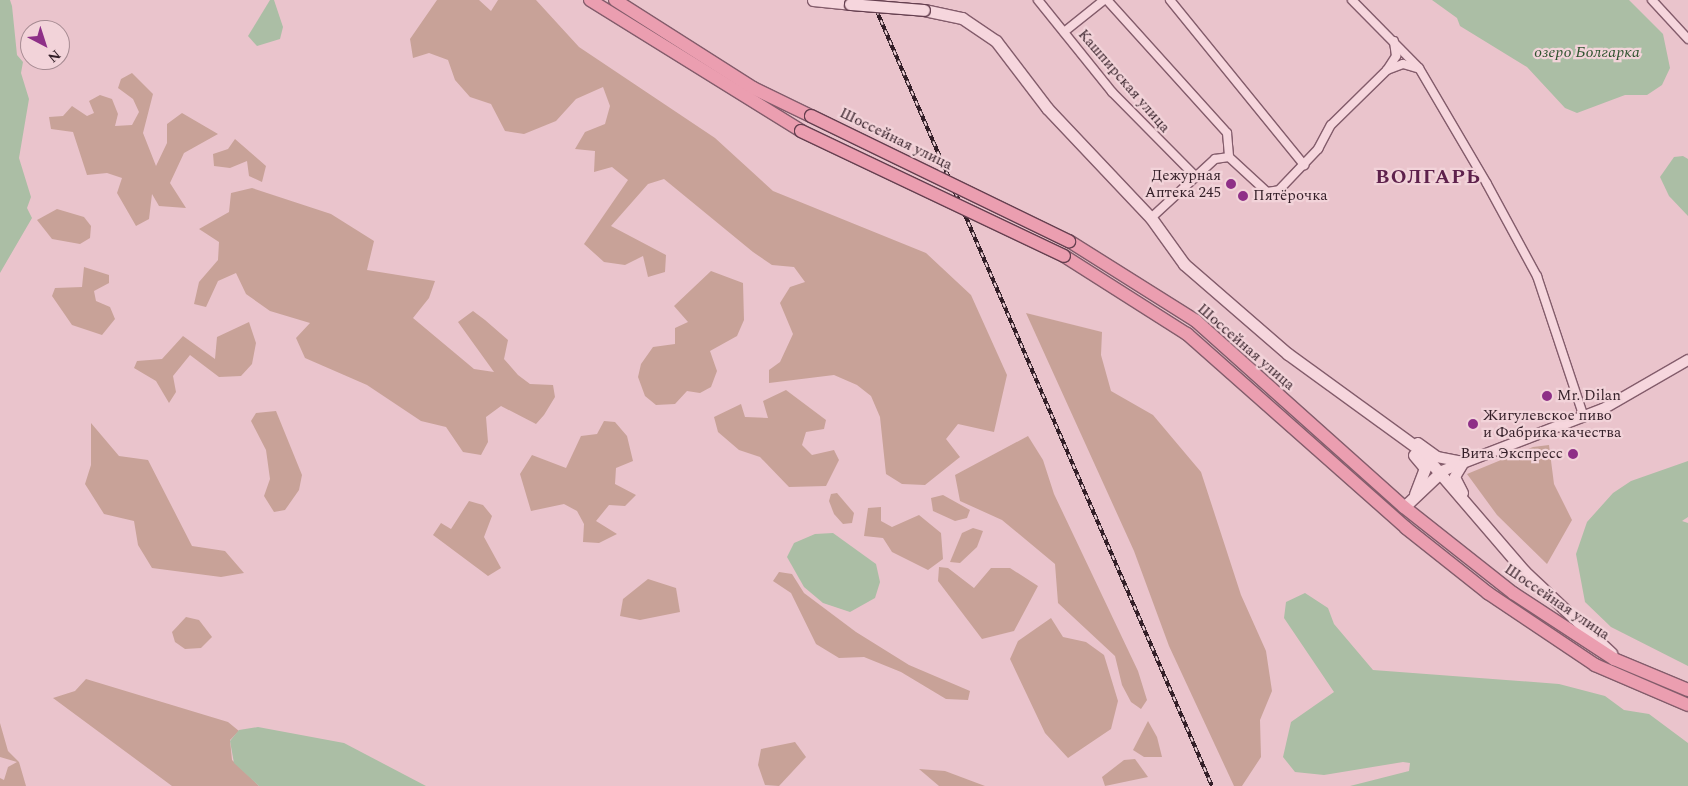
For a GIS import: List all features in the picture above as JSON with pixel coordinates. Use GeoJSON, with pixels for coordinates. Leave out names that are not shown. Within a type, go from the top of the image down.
{"type":"FeatureCollection","features":[{"type":"Feature","properties":{"kind":"main road","name":"Шоссейная улица"},"geometry":{"type":"LineString","coordinates":[[590,0],[801,131],[1064,256],[1187,334],[1394,518],[1542,631],[1595,665],[1688,705]]}},
{"type":"Feature","properties":{"kind":"main road","name":"Шоссейная улица"},"geometry":{"type":"LineString","coordinates":[[615,0],[753,88],[1069,241],[1196,321],[1404,507],[1513,593],[1614,659]]}},
{"type":"Feature","properties":{"kind":"main road","name":"Шоссейная улица"},"geometry":{"type":"LineString","coordinates":[[813,0],[924,10],[962,18],[996,41],[1080,146],[1152,218],[1184,264],[1256,327],[1402,435],[1442,472],[1494,532],[1524,571],[1614,659]]}},
{"type":"Feature","properties":{"kind":"main road","name":"Шоссейная улица"},"geometry":{"type":"LineString","coordinates":[[1379,417],[1424,464],[1415,494]]}},
{"type":"Feature","properties":{"kind":"main road"},"geometry":{"type":"LineString","coordinates":[[1394,518],[1415,494],[1442,472]]}},
{"type":"Feature","properties":{"kind":"main road"},"geometry":{"type":"LineString","coordinates":[[1614,659],[1688,690]]}},
{"type":"Feature","properties":{"kind":"street","name":"Кашпирская улица"},"geometry":{"type":"LineString","coordinates":[[1038,0],[1126,106],[1195,176]]}},
{"type":"Feature","properties":{"kind":"street"},"geometry":{"type":"LineString","coordinates":[[1064,32],[1106,0],[1227,133],[1229,157],[1267,192],[1279,190],[1304,165],[1331,125],[1387,70],[1396,56],[1394,41]]}},
{"type":"Feature","properties":{"kind":"street"},"geometry":{"type":"LineString","coordinates":[[1170,0],[1304,165]]}},
{"type":"Feature","properties":{"kind":"street"},"geometry":{"type":"LineString","coordinates":[[1352,0],[1419,68],[1537,276],[1584,417]]}},
{"type":"Feature","properties":{"kind":"street"},"geometry":{"type":"LineString","coordinates":[[1652,0],[1688,39]]}},
{"type":"Feature","properties":{"kind":"street"},"geometry":{"type":"LineString","coordinates":[[1387,70],[1403,64],[1419,68]]}},
{"type":"Feature","properties":{"kind":"street"},"geometry":{"type":"LineString","coordinates":[[1152,218],[1215,159],[1229,157]]}},
{"type":"Feature","properties":{"kind":"street"},"geometry":{"type":"LineString","coordinates":[[1442,472],[1584,417],[1688,360]]}},
{"type":"Feature","properties":{"kind":"street"},"geometry":{"type":"LineString","coordinates":[[1402,435],[1437,457],[1464,462]]}},
{"type":"Feature","properties":{"kind":"street","name":"Шоссейная улица"},"geometry":{"type":"LineString","coordinates":[[1464,462],[1455,477],[1457,486],[1494,532]]}},
{"type":"Feature","properties":{"kind":"shaded area"},"geometry":{"type":"Polygon","coordinates":[[[437,0],[479,0],[491,11],[498,0],[536,0],[579,47],[715,138],[773,191],[926,253],[971,295],[1007,375],[994,432],[958,424],[946,439],[960,457],[925,485],[902,484],[886,474],[880,417],[871,396],[857,385],[834,375],[769,383],[769,370],[780,362],[793,334],[780,303],[790,287],[805,282],[794,267],[772,265],[753,252],[664,179],[648,184],[611,226],[666,255],[665,272],[648,277],[643,256],[625,265],[604,262],[584,244],[628,180],[612,167],[594,172],[595,151],[575,149],[585,132],[605,124],[610,106],[603,87],[576,99],[556,121],[524,134],[505,131],[491,104],[470,97],[455,80],[448,60],[429,53],[413,58],[410,39],[437,0]]]}},
{"type":"Feature","properties":{"kind":"shaded area"},"geometry":{"type":"Polygon","coordinates":[[[132,73],[153,94],[143,133],[156,166],[167,143],[167,124],[182,113],[218,134],[184,153],[170,183],[186,208],[159,206],[152,194],[149,219],[136,226],[117,193],[122,178],[107,173],[87,175],[73,132],[51,129],[49,117],[63,116],[72,106],[87,116],[94,113],[89,101],[100,95],[112,99],[118,114],[115,126],[132,125],[139,112],[133,99],[118,88],[121,79],[132,73]]]}},
{"type":"Feature","properties":{"kind":"shaded area"},"geometry":{"type":"Polygon","coordinates":[[[235,139],[266,166],[262,182],[249,176],[247,161],[230,168],[214,166],[213,154],[228,149],[235,139]]]}},
{"type":"Feature","properties":{"kind":"shaded area"},"geometry":{"type":"Polygon","coordinates":[[[252,188],[331,214],[374,241],[367,270],[435,281],[429,298],[413,318],[474,369],[494,372],[458,322],[473,311],[508,340],[504,359],[518,375],[530,384],[553,385],[555,397],[544,415],[536,424],[501,406],[486,417],[488,442],[481,455],[463,452],[446,427],[421,421],[367,385],[305,358],[296,338],[310,323],[270,311],[246,294],[236,273],[218,281],[206,307],[194,304],[199,282],[218,260],[219,242],[199,229],[229,212],[231,193],[252,188]]]}},
{"type":"Feature","properties":{"kind":"shaded area"},"geometry":{"type":"Polygon","coordinates":[[[57,209],[84,217],[91,226],[90,238],[80,244],[52,239],[37,220],[57,209]]]}},
{"type":"Feature","properties":{"kind":"shaded area"},"geometry":{"type":"Polygon","coordinates":[[[84,267],[109,275],[109,283],[94,291],[96,301],[110,307],[115,319],[102,335],[72,325],[52,296],[55,288],[82,287],[84,267]]]}},
{"type":"Feature","properties":{"kind":"shaded area"},"geometry":{"type":"Polygon","coordinates":[[[711,271],[743,283],[744,320],[737,336],[710,351],[717,371],[711,387],[700,393],[687,391],[675,404],[656,405],[645,396],[638,377],[641,364],[653,347],[675,344],[675,328],[688,322],[674,306],[711,271]]]}},
{"type":"Feature","properties":{"kind":"shaded area"},"geometry":{"type":"Polygon","coordinates":[[[1026,313],[1102,332],[1101,355],[1111,391],[1153,415],[1201,472],[1241,595],[1266,651],[1272,691],[1260,720],[1261,757],[1242,786],[1234,786],[1169,646],[1134,551],[1026,313]]]}},
{"type":"Feature","properties":{"kind":"shaded area"},"geometry":{"type":"Polygon","coordinates":[[[249,322],[256,343],[252,364],[241,376],[219,377],[190,355],[173,376],[176,392],[169,403],[156,381],[134,368],[137,361],[162,359],[183,336],[215,359],[217,337],[249,322]]]}},
{"type":"Feature","properties":{"kind":"shaded area"},"geometry":{"type":"Polygon","coordinates":[[[786,390],[826,420],[824,429],[806,432],[802,445],[812,455],[834,450],[839,460],[826,486],[789,487],[760,457],[739,450],[718,432],[714,417],[741,404],[745,417],[768,418],[763,401],[786,390]]]}},
{"type":"Feature","properties":{"kind":"shaded area"},"geometry":{"type":"Polygon","coordinates":[[[276,411],[302,475],[299,490],[285,510],[274,512],[264,496],[270,479],[266,450],[251,421],[256,413],[276,411]]]}},
{"type":"Feature","properties":{"kind":"shaded area"},"geometry":{"type":"Polygon","coordinates":[[[604,421],[615,422],[627,436],[633,461],[616,468],[615,484],[636,495],[625,506],[609,505],[596,521],[617,534],[599,543],[583,542],[584,524],[577,511],[564,504],[531,511],[520,474],[532,455],[566,468],[581,436],[597,434],[604,421]]]}},
{"type":"Feature","properties":{"kind":"shaded area"},"geometry":{"type":"Polygon","coordinates":[[[91,423],[119,456],[148,460],[192,546],[225,551],[244,573],[221,577],[152,568],[138,545],[134,521],[104,514],[85,484],[91,465],[91,423]]]}},
{"type":"Feature","properties":{"kind":"shaded area"},"geometry":{"type":"Polygon","coordinates":[[[1028,436],[1043,460],[1054,494],[1138,671],[1147,700],[1141,709],[1131,702],[1122,685],[1115,656],[1058,603],[1055,564],[1002,520],[960,501],[955,475],[1028,436]]]}},
{"type":"Feature","properties":{"kind":"shaded area"},"geometry":{"type":"Polygon","coordinates":[[[1549,445],[1554,484],[1572,520],[1547,564],[1497,515],[1467,474],[1533,447],[1549,445]]]}},
{"type":"Feature","properties":{"kind":"shaded area"},"geometry":{"type":"Polygon","coordinates":[[[837,493],[854,513],[852,523],[843,524],[834,514],[829,501],[831,494],[837,493]]]}},
{"type":"Feature","properties":{"kind":"shaded area"},"geometry":{"type":"Polygon","coordinates":[[[943,495],[970,510],[967,518],[955,521],[933,511],[931,498],[943,495]]]}},
{"type":"Feature","properties":{"kind":"shaded area"},"geometry":{"type":"Polygon","coordinates":[[[469,501],[483,505],[492,516],[484,537],[501,568],[488,576],[433,535],[441,523],[451,529],[469,501]]]}},
{"type":"Feature","properties":{"kind":"shaded area"},"geometry":{"type":"Polygon","coordinates":[[[881,507],[881,521],[892,527],[919,515],[941,533],[943,559],[928,570],[892,552],[883,538],[864,536],[868,508],[881,507]]]}},
{"type":"Feature","properties":{"kind":"shaded area"},"geometry":{"type":"Polygon","coordinates":[[[973,528],[983,531],[977,547],[960,563],[950,562],[962,533],[973,528]]]}},
{"type":"Feature","properties":{"kind":"shaded area"},"geometry":{"type":"Polygon","coordinates":[[[939,567],[948,568],[974,588],[991,568],[1010,568],[1038,586],[1014,631],[982,639],[938,581],[939,567]]]}},
{"type":"Feature","properties":{"kind":"shaded area"},"geometry":{"type":"Polygon","coordinates":[[[779,572],[792,574],[804,593],[856,632],[909,665],[970,691],[968,700],[946,699],[901,672],[864,657],[839,658],[816,644],[791,593],[773,581],[779,572]]]}},
{"type":"Feature","properties":{"kind":"shaded area"},"geometry":{"type":"Polygon","coordinates":[[[648,579],[676,588],[680,612],[640,620],[620,616],[623,599],[648,579]]]}},
{"type":"Feature","properties":{"kind":"shaded area"},"geometry":{"type":"Polygon","coordinates":[[[186,617],[199,620],[212,637],[201,648],[185,649],[175,642],[172,632],[186,617]]]}},
{"type":"Feature","properties":{"kind":"shaded area"},"geometry":{"type":"Polygon","coordinates":[[[1051,618],[1063,637],[1086,642],[1104,655],[1118,701],[1111,729],[1068,758],[1045,733],[1010,659],[1018,641],[1051,618]]]}},
{"type":"Feature","properties":{"kind":"shaded area"},"geometry":{"type":"Polygon","coordinates":[[[86,679],[228,722],[239,731],[230,740],[232,760],[259,786],[172,786],[53,698],[75,691],[86,679]]]}},
{"type":"Feature","properties":{"kind":"shaded area"},"geometry":{"type":"Polygon","coordinates":[[[1148,721],[1157,737],[1162,757],[1144,757],[1133,750],[1148,721]]]}},
{"type":"Feature","properties":{"kind":"shaded area"},"geometry":{"type":"Polygon","coordinates":[[[0,723],[8,751],[19,762],[26,786],[0,786],[0,778],[4,780],[8,767],[17,762],[0,757],[0,723]]]}},
{"type":"Feature","properties":{"kind":"shaded area"},"geometry":{"type":"Polygon","coordinates":[[[795,742],[806,757],[779,786],[765,785],[758,765],[761,749],[795,742]]]}},
{"type":"Feature","properties":{"kind":"shaded area"},"geometry":{"type":"Polygon","coordinates":[[[1135,759],[1148,777],[1105,786],[1102,777],[1124,760],[1135,759]]]}},
{"type":"Feature","properties":{"kind":"shaded area"},"geometry":{"type":"Polygon","coordinates":[[[919,769],[945,771],[985,786],[939,786],[919,769]]]}},
{"type":"Feature","properties":{"kind":"water"},"geometry":{"type":"Polygon","coordinates":[[[0,0],[10,0],[17,55],[20,58],[20,70],[29,99],[19,158],[31,197],[27,208],[32,218],[0,273],[0,0]]]}},
{"type":"Feature","properties":{"kind":"water"},"geometry":{"type":"Polygon","coordinates":[[[270,0],[274,0],[283,27],[280,39],[257,46],[248,36],[270,0]]]}},
{"type":"Feature","properties":{"kind":"water","name":"озеро Болгарка"},"geometry":{"type":"Polygon","coordinates":[[[1432,0],[1629,0],[1663,34],[1670,68],[1662,85],[1647,95],[1625,95],[1577,113],[1565,108],[1527,67],[1460,26],[1457,18],[1432,0]]]}},
{"type":"Feature","properties":{"kind":"water"},"geometry":{"type":"Polygon","coordinates":[[[1683,156],[1688,159],[1688,216],[1669,196],[1660,177],[1674,157],[1683,156]]]}},
{"type":"Feature","properties":{"kind":"water"},"geometry":{"type":"Polygon","coordinates":[[[1688,461],[1688,517],[1682,521],[1688,523],[1688,666],[1611,627],[1585,602],[1576,554],[1587,522],[1613,493],[1631,481],[1688,461]]]}},
{"type":"Feature","properties":{"kind":"water"},"geometry":{"type":"Polygon","coordinates":[[[833,533],[876,564],[880,582],[875,598],[850,612],[823,603],[804,587],[787,557],[794,543],[815,534],[833,533]]]}},
{"type":"Feature","properties":{"kind":"water"},"geometry":{"type":"Polygon","coordinates":[[[1305,593],[1328,608],[1334,624],[1373,670],[1559,684],[1605,696],[1624,710],[1649,714],[1688,743],[1688,786],[1350,786],[1409,771],[1410,763],[1403,762],[1324,775],[1295,772],[1283,757],[1291,722],[1334,692],[1284,618],[1286,602],[1305,593]]]}},
{"type":"Feature","properties":{"kind":"water"},"geometry":{"type":"Polygon","coordinates":[[[258,727],[344,743],[426,786],[259,786],[234,763],[230,741],[239,730],[258,727]]]}},
{"type":"Feature","properties":{"kind":"railway"},"geometry":{"type":"LineString","coordinates":[[872,0],[1212,786]]}},
{"type":"Feature","properties":{"kind":"place","name":"Дежурная Аптека 245"},"geometry":{"type":"Point","coordinates":[1231,184]}},
{"type":"Feature","properties":{"kind":"place","name":"Пятёрочка"},"geometry":{"type":"Point","coordinates":[1243,196]}},
{"type":"Feature","properties":{"kind":"place","name":"Mr. Dilan"},"geometry":{"type":"Point","coordinates":[1547,396]}},
{"type":"Feature","properties":{"kind":"place","name":"Жигулевское пиво и Фабрика качества"},"geometry":{"type":"Point","coordinates":[1473,424]}},
{"type":"Feature","properties":{"kind":"place","name":"Вита Экспресс"},"geometry":{"type":"Point","coordinates":[1573,454]}},
{"type":"Feature","properties":{"kind":"district","name":"ВОЛГАРЬ"},"geometry":{"type":"Point","coordinates":[1428,177]}}]}
